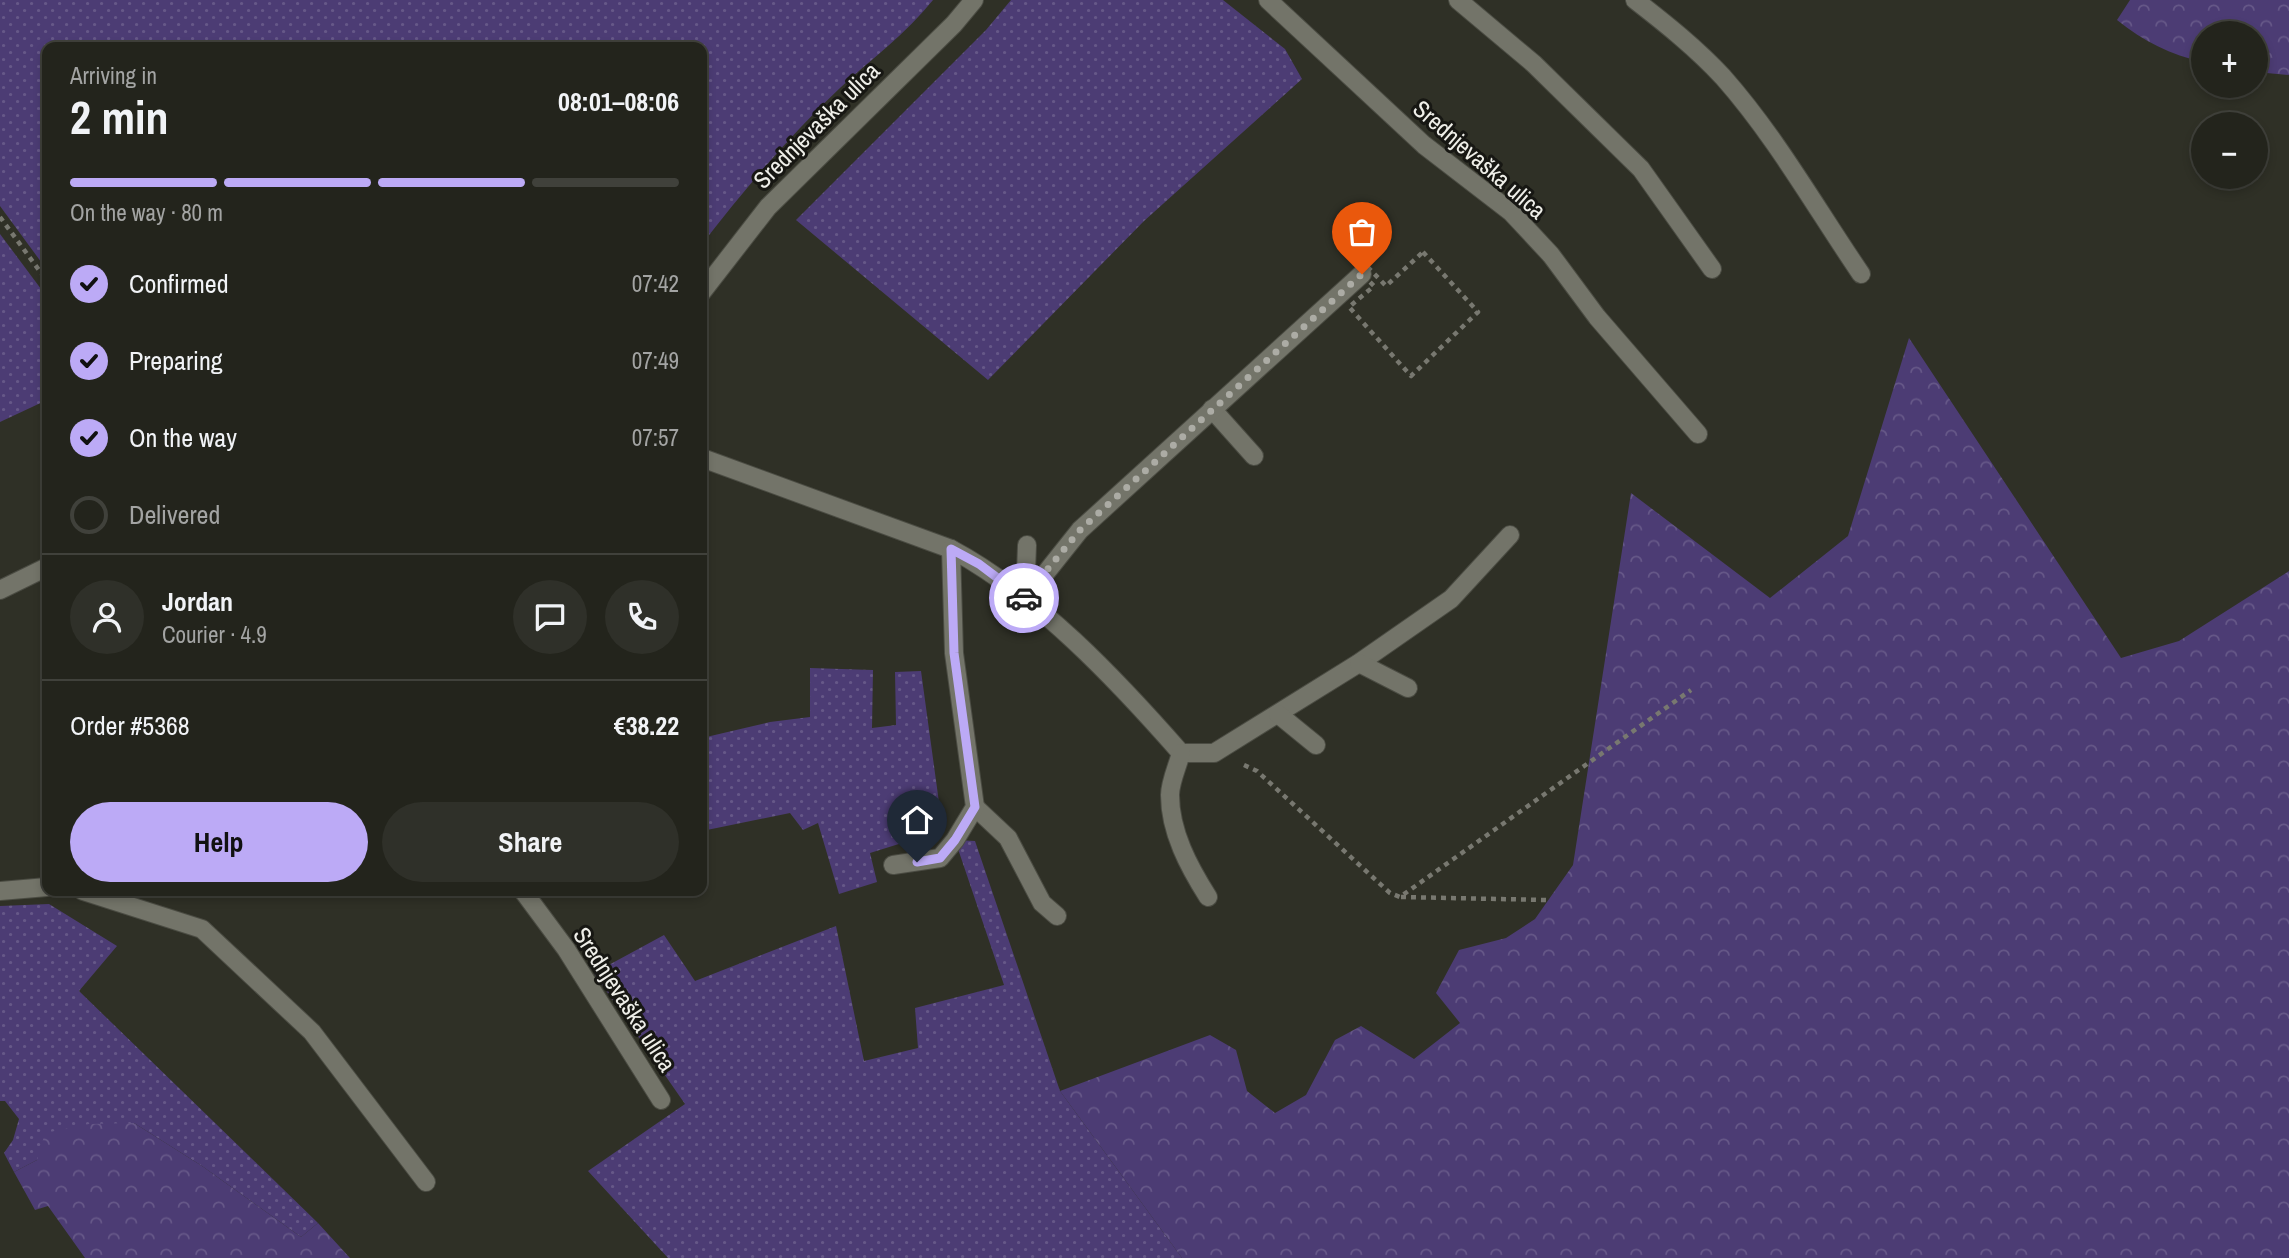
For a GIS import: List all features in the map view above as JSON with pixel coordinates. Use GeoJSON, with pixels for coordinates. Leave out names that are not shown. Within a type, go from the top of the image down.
{"type":"FeatureCollection","features":[{"type":"Feature","properties":{"kind":"street","name":"Srednjevaška ulica"},"geometry":{"type":"LineString","coordinates":[[707,286],[768,207],[954,24],[974,0]]}},
{"type":"Feature","properties":{"kind":"street","name":"Srednjevaška ulica"},"geometry":{"type":"LineString","coordinates":[[1268,0],[1424,145],[1511,212],[1550,255],[1597,317],[1698,434]]}},
{"type":"Feature","properties":{"kind":"street"},"geometry":{"type":"LineString","coordinates":[[1458,0],[1535,64],[1641,169],[1712,270]]}},
{"type":"Feature","properties":{"kind":"street"},"geometry":{"type":"LineString","coordinates":[[1635,0],[1685,39],[1722,76],[1755,116],[1861,274]]}},
{"type":"Feature","properties":{"kind":"street"},"geometry":{"type":"LineString","coordinates":[[1025,599],[1080,530],[1362,274]]}},
{"type":"Feature","properties":{"kind":"street"},"geometry":{"type":"LineString","coordinates":[[1212,409],[1254,457]]}},
{"type":"Feature","properties":{"kind":"street"},"geometry":{"type":"LineString","coordinates":[[707,460],[951,549],[979,564],[1025,599],[1124,688],[1181,752],[1214,753],[1359,663],[1446,592],[1510,534]]}},
{"type":"Feature","properties":{"kind":"street"},"geometry":{"type":"LineString","coordinates":[[1025,599],[1027,545]]}},
{"type":"Feature","properties":{"kind":"street"},"geometry":{"type":"LineString","coordinates":[[893,865],[940,858],[955,840],[975,807],[954,653],[951,549]]}},
{"type":"Feature","properties":{"kind":"street"},"geometry":{"type":"LineString","coordinates":[[0,590],[42,569]]}},
{"type":"Feature","properties":{"kind":"street"},"geometry":{"type":"LineString","coordinates":[[1359,663],[1408,688]]}},
{"type":"Feature","properties":{"kind":"street"},"geometry":{"type":"LineString","coordinates":[[1278,714],[1316,745]]}},
{"type":"Feature","properties":{"kind":"street"},"geometry":{"type":"LineString","coordinates":[[1181,752],[1170,794],[1176,835],[1193,873],[1208,897]]}},
{"type":"Feature","properties":{"kind":"street"},"geometry":{"type":"LineString","coordinates":[[975,807],[1008,838],[1042,903],[1057,916]]}},
{"type":"Feature","properties":{"kind":"street"},"geometry":{"type":"LineString","coordinates":[[0,891],[42,887]]}},
{"type":"Feature","properties":{"kind":"street"},"geometry":{"type":"LineString","coordinates":[[99,896],[202,929],[312,1032],[426,1182]]}},
{"type":"Feature","properties":{"kind":"street","name":"Srednjevaška ulica"},"geometry":{"type":"LineString","coordinates":[[527,896],[566,949],[661,1100]]}},
{"type":"Feature","properties":{"kind":"path"},"geometry":{"type":"LineString","coordinates":[[0,217],[42,274]]}},
{"type":"Feature","properties":{"kind":"path"},"geometry":{"type":"LineString","coordinates":[[1423,252],[1478,312],[1411,376],[1349,307],[1374,286],[1362,274],[1362,260],[1386,286],[1423,252]]}},
{"type":"Feature","properties":{"kind":"path"},"geometry":{"type":"LineString","coordinates":[[1400,897],[1691,690]]}},
{"type":"Feature","properties":{"kind":"path"},"geometry":{"type":"LineString","coordinates":[[1214,753],[1257,771],[1390,893],[1400,897],[1547,900]]}},
{"type":"Feature","properties":{"kind":"green space"},"geometry":{"type":"Polygon","coordinates":[[[0,0],[933,0],[900,35],[803,125],[707,238],[707,42],[42,42],[42,263],[0,206],[0,0]]]}},
{"type":"Feature","properties":{"kind":"green space"},"geometry":{"type":"Polygon","coordinates":[[[1011,0],[1223,0],[1285,49],[1302,79],[1144,221],[988,380],[796,220],[986,30],[1011,0]]]}},
{"type":"Feature","properties":{"kind":"green space"},"geometry":{"type":"Polygon","coordinates":[[[2130,0],[2289,0],[2289,75],[2268,73],[2268,21],[2191,21],[2191,58],[2158,46],[2117,20],[2130,0]]]}},
{"type":"Feature","properties":{"kind":"green space"},"geometry":{"type":"Polygon","coordinates":[[[0,234],[42,290],[42,402],[0,422],[0,234]]]}},
{"type":"Feature","properties":{"kind":"green space"},"geometry":{"type":"Polygon","coordinates":[[[1909,338],[2121,658],[2179,641],[2289,571],[2289,1258],[1182,1258],[1060,1091],[1210,1035],[1236,1050],[1247,1091],[1275,1113],[1306,1095],[1335,1040],[1361,1026],[1414,1059],[1460,1023],[1436,993],[1459,950],[1506,938],[1535,919],[1573,865],[1631,493],[1770,598],[1848,536],[1909,338]]]}},
{"type":"Feature","properties":{"kind":"green space"},"geometry":{"type":"Polygon","coordinates":[[[810,668],[873,670],[872,728],[896,725],[895,672],[921,671],[941,817],[934,833],[870,853],[877,882],[839,894],[818,823],[803,830],[790,813],[707,830],[707,737],[770,722],[810,717],[810,668]]]}},
{"type":"Feature","properties":{"kind":"green space"},"geometry":{"type":"Polygon","coordinates":[[[955,840],[975,841],[1060,1091],[1182,1258],[668,1258],[588,1171],[685,1104],[594,973],[664,935],[695,981],[836,926],[864,1061],[918,1048],[915,1008],[1004,985],[955,840]]]}},
{"type":"Feature","properties":{"kind":"green space"},"geometry":{"type":"Polygon","coordinates":[[[49,904],[117,946],[79,991],[318,1223],[301,1237],[202,1166],[134,1123],[37,1160],[14,1172],[4,1153],[13,1140],[19,1119],[5,1101],[0,1101],[0,906],[49,904]]]}},
{"type":"Feature","properties":{"kind":"green space"},"geometry":{"type":"Polygon","coordinates":[[[134,1123],[202,1166],[301,1237],[318,1223],[350,1258],[85,1258],[48,1206],[35,1210],[14,1172],[37,1160],[45,1133],[89,1124],[134,1123]]]}},
{"type":"Feature","properties":{"kind":"way so far"},"geometry":{"type":"LineString","coordinates":[[1024,598],[1080,530],[1362,274]]}},
{"type":"Feature","properties":{"kind":"route"},"geometry":{"type":"LineString","coordinates":[[917,862],[940,858],[955,840],[975,807],[954,653],[951,549],[979,564],[1024,598]]}}]}
